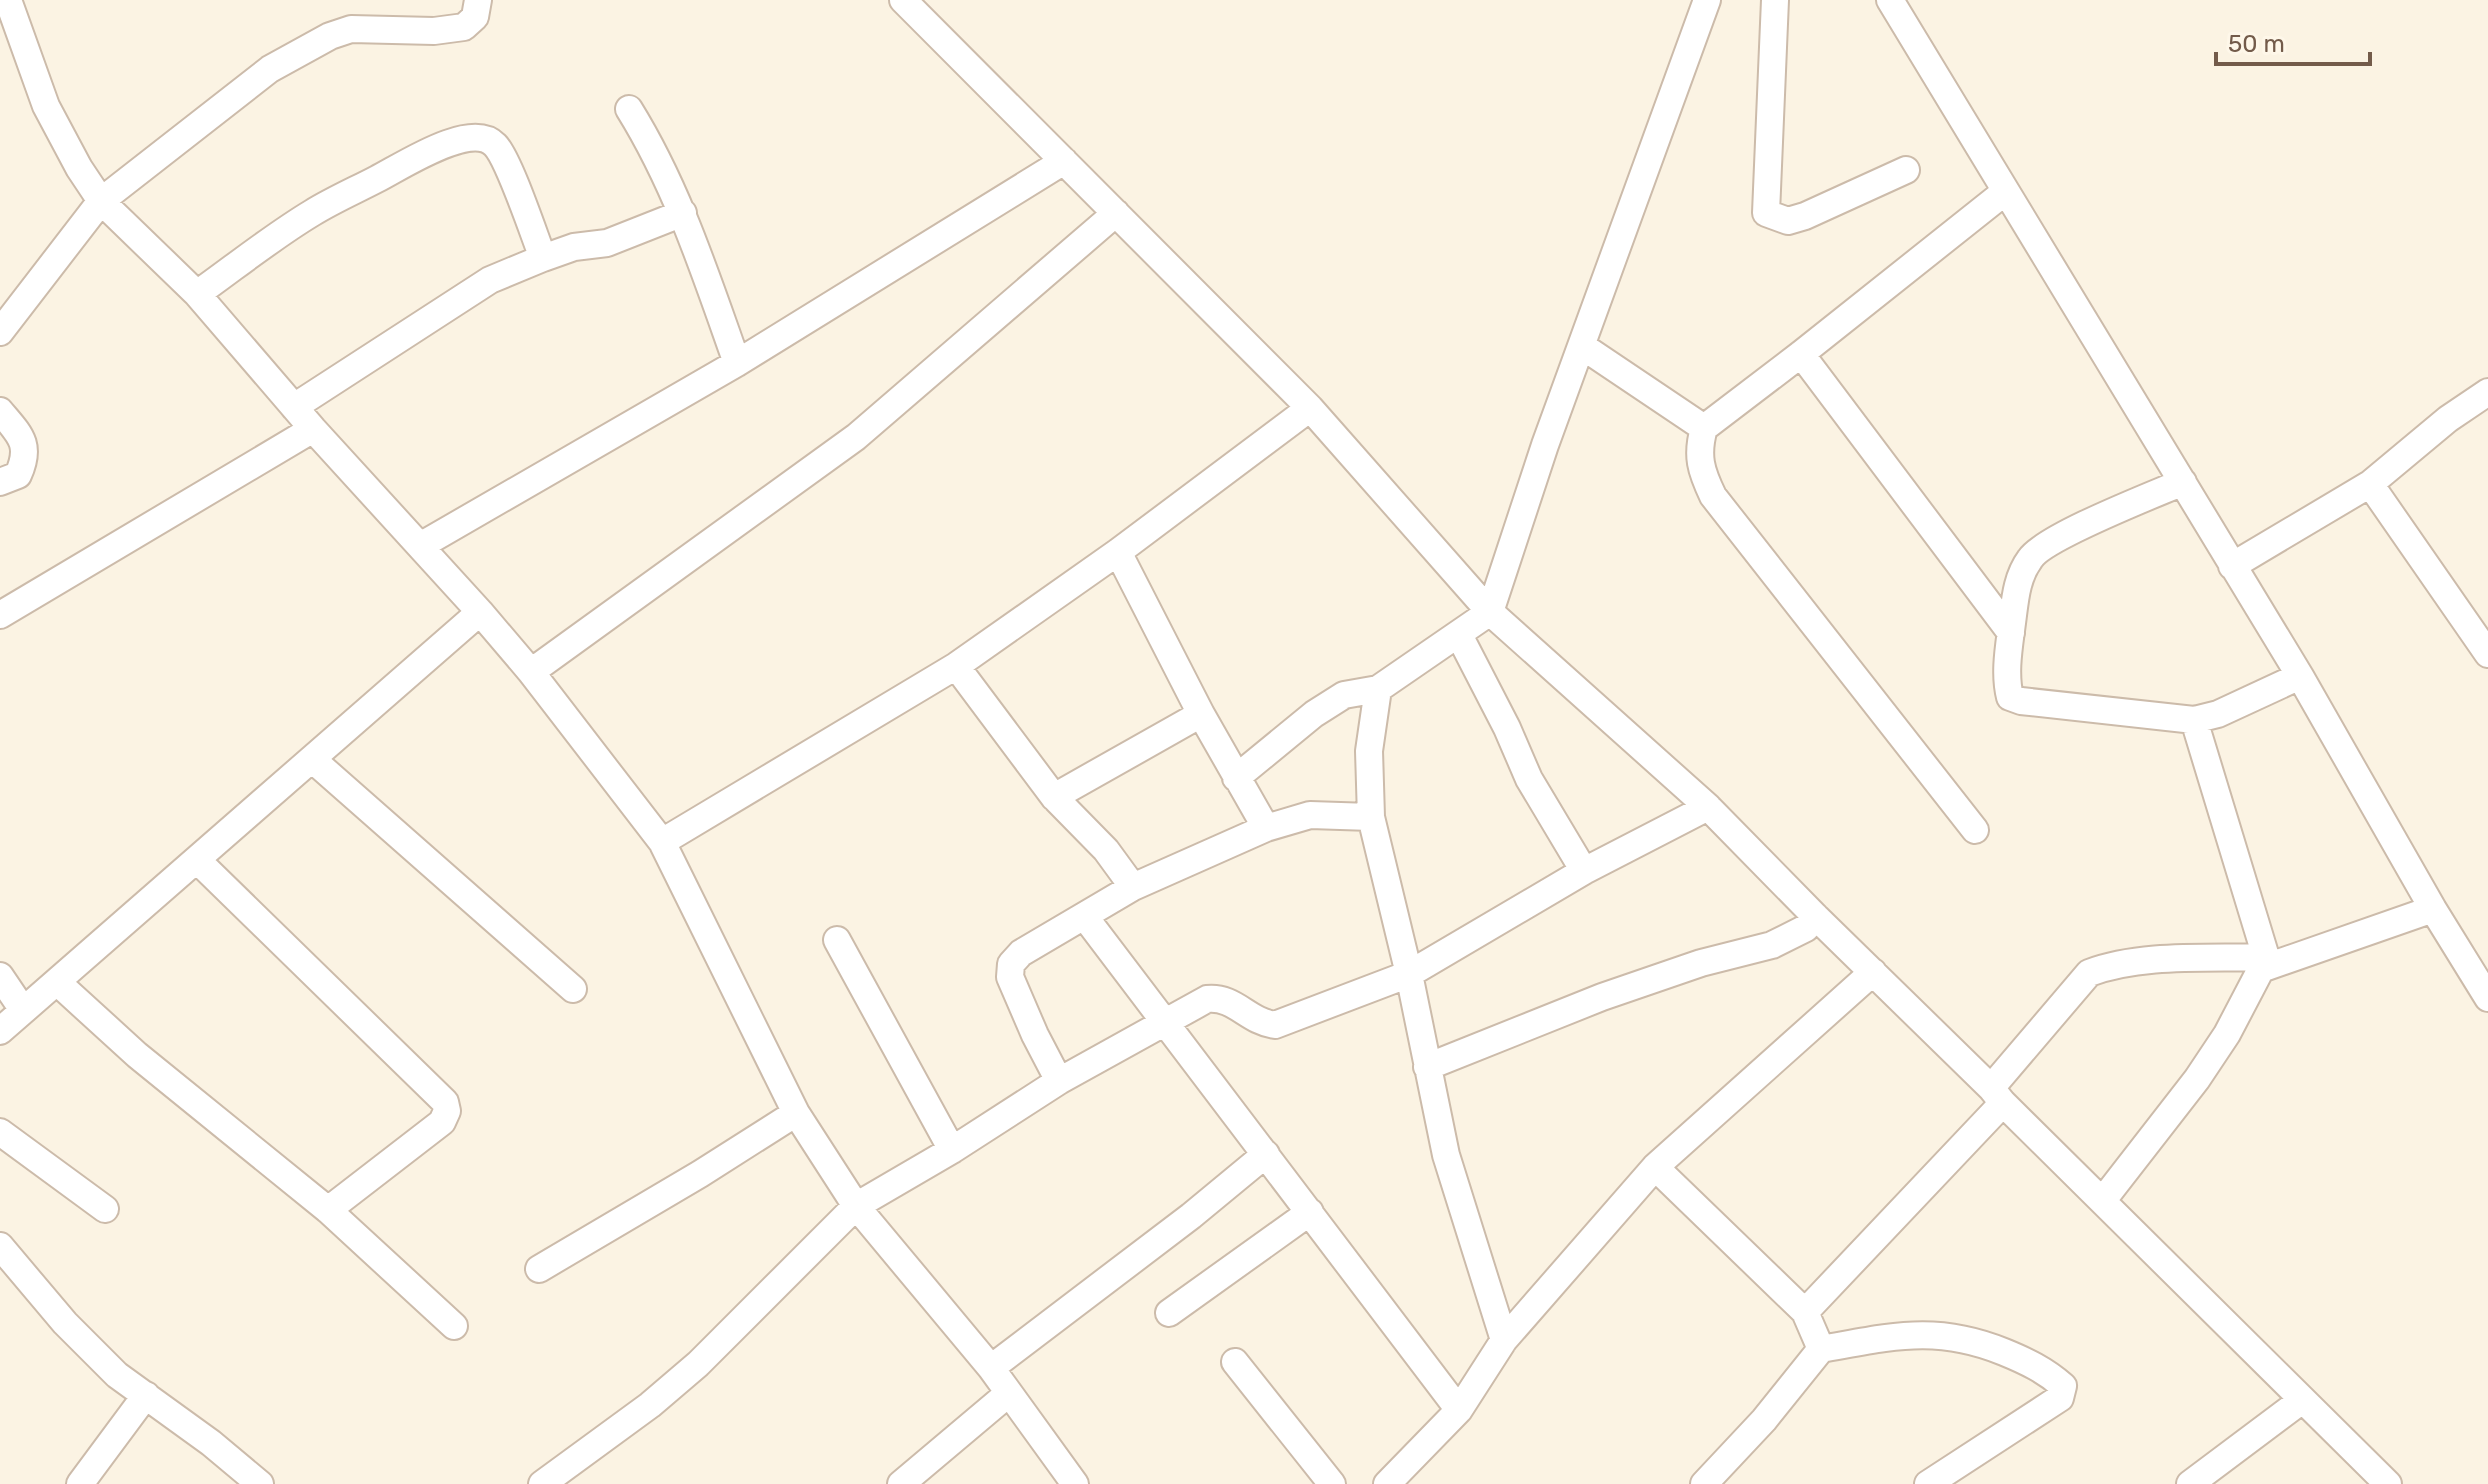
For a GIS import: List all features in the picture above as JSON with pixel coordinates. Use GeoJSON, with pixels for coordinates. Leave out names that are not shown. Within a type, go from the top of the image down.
{"type":"FeatureCollection","features":[{"type":"Feature","properties":{"kind":"street"},"geometry":{"type":"LineString","coordinates":[[8,0],[46,106],[79,168],[101,201],[197,294],[313,429],[480,612],[531,672],[662,842],[796,1113],[856,1206],[991,1368],[1075,1484]]}},
{"type":"Feature","properties":{"kind":"street"},"geometry":{"type":"LineString","coordinates":[[0,332],[101,201],[270,69],[330,36],[351,29],[434,31],[464,27],[475,17],[478,0]]}},
{"type":"Feature","properties":{"kind":"street"},"geometry":{"type":"LineString","coordinates":[[903,0],[1310,408],[1490,612],[1708,807],[2388,1484]]}},
{"type":"Feature","properties":{"kind":"street"},"geometry":{"type":"LineString","coordinates":[[1236,778],[1314,714],[1344,695],[1378,689],[1490,612],[1545,445],[1707,0]]}},
{"type":"Feature","properties":{"kind":"street"},"geometry":{"type":"LineString","coordinates":[[1775,0],[1766,213],[1788,221],[1805,216],[1906,170]]}},
{"type":"Feature","properties":{"kind":"street"},"geometry":{"type":"LineString","coordinates":[[1890,0],[2300,676],[2433,909],[2488,998]]}},
{"type":"Feature","properties":{"kind":"street"},"geometry":{"type":"LineString","coordinates":[[629,109],[652,146],[683,213],[737,363]]}},
{"type":"Feature","properties":{"kind":"street"},"geometry":{"type":"LineString","coordinates":[[197,294],[313,212],[421,153],[479,138],[494,144],[543,258]]}},
{"type":"Feature","properties":{"kind":"street"},"geometry":{"type":"LineString","coordinates":[[420,546],[737,363],[1064,161]]}},
{"type":"Feature","properties":{"kind":"street"},"geometry":{"type":"LineString","coordinates":[[1975,830],[1713,496],[1700,470],[1700,442],[1704,428],[2006,191]]}},
{"type":"Feature","properties":{"kind":"street"},"geometry":{"type":"LineString","coordinates":[[294,407],[490,280],[574,247],[607,243],[683,213]]}},
{"type":"Feature","properties":{"kind":"street"},"geometry":{"type":"LineString","coordinates":[[531,672],[856,437],[1116,213]]}},
{"type":"Feature","properties":{"kind":"street"},"geometry":{"type":"LineString","coordinates":[[1582,346],[1704,428]]}},
{"type":"Feature","properties":{"kind":"street"},"geometry":{"type":"LineString","coordinates":[[1801,354],[2011,633]]}},
{"type":"Feature","properties":{"kind":"street"},"geometry":{"type":"LineString","coordinates":[[2232,566],[2370,484],[2448,419],[2488,392]]}},
{"type":"Feature","properties":{"kind":"street"},"geometry":{"type":"LineString","coordinates":[[662,842],[956,666],[1118,552],[1310,408]]}},
{"type":"Feature","properties":{"kind":"street"},"geometry":{"type":"LineString","coordinates":[[0,411],[23,441],[26,458],[18,475],[0,482]]}},
{"type":"Feature","properties":{"kind":"street"},"geometry":{"type":"LineString","coordinates":[[0,615],[313,429]]}},
{"type":"Feature","properties":{"kind":"street"},"geometry":{"type":"LineString","coordinates":[[2183,482],[2051,541],[2031,556],[2018,581],[2007,683],[2010,697],[2021,701],[2194,720],[2218,714],[2300,676]]}},
{"type":"Feature","properties":{"kind":"street"},"geometry":{"type":"LineString","coordinates":[[2370,484],[2488,654]]}},
{"type":"Feature","properties":{"kind":"street"},"geometry":{"type":"LineString","coordinates":[[1118,552],[1201,714],[1266,828]]}},
{"type":"Feature","properties":{"kind":"street"},"geometry":{"type":"LineString","coordinates":[[0,1031],[480,612]]}},
{"type":"Feature","properties":{"kind":"street"},"geometry":{"type":"LineString","coordinates":[[1459,635],[1507,728],[1529,779],[1584,871]]}},
{"type":"Feature","properties":{"kind":"street"},"geometry":{"type":"LineString","coordinates":[[956,666],[1054,797],[1106,850],[1133,887]]}},
{"type":"Feature","properties":{"kind":"street"},"geometry":{"type":"LineString","coordinates":[[1378,689],[1369,751],[1371,817],[1409,974],[1446,1155],[1504,1340]]}},
{"type":"Feature","properties":{"kind":"street"},"geometry":{"type":"LineString","coordinates":[[1054,797],[1201,714]]}},
{"type":"Feature","properties":{"kind":"street"},"geometry":{"type":"LineString","coordinates":[[2103,1200],[2197,1079],[2227,1034],[2264,963],[2194,720]]}},
{"type":"Feature","properties":{"kind":"street"},"geometry":{"type":"LineString","coordinates":[[313,760],[573,989]]}},
{"type":"Feature","properties":{"kind":"street"},"geometry":{"type":"LineString","coordinates":[[542,1484],[650,1405],[698,1364],[856,1206],[952,1150],[1059,1081],[1207,999],[1219,998],[1232,1003],[1259,1023],[1275,1025],[1409,974],[1584,871],[1708,807]]}},
{"type":"Feature","properties":{"kind":"street"},"geometry":{"type":"LineString","coordinates":[[1059,1081],[1010,977],[1011,964],[1021,953],[1133,887],[1266,828],[1310,815],[1371,817]]}},
{"type":"Feature","properties":{"kind":"street"},"geometry":{"type":"LineString","coordinates":[[197,860],[445,1102],[447,1111],[442,1122],[328,1210]]}},
{"type":"Feature","properties":{"kind":"street"},"geometry":{"type":"LineString","coordinates":[[1805,1312],[1997,1095],[2089,973],[2109,965],[2140,961],[2264,963],[2433,909]]}},
{"type":"Feature","properties":{"kind":"street"},"geometry":{"type":"LineString","coordinates":[[1427,1067],[1602,997],[1701,963],[1772,945],[1806,928],[1815,916]]}},
{"type":"Feature","properties":{"kind":"street"},"geometry":{"type":"LineString","coordinates":[[1085,917],[1459,1410]]}},
{"type":"Feature","properties":{"kind":"street"},"geometry":{"type":"LineString","coordinates":[[837,940],[952,1150]]}},
{"type":"Feature","properties":{"kind":"street"},"geometry":{"type":"LineString","coordinates":[[1387,1484],[1459,1410],[1504,1340],[1655,1167],[1873,972]]}},
{"type":"Feature","properties":{"kind":"street"},"geometry":{"type":"LineString","coordinates":[[0,976],[23,1010]]}},
{"type":"Feature","properties":{"kind":"street"},"geometry":{"type":"LineString","coordinates":[[57,982],[137,1055],[328,1210],[454,1326]]}},
{"type":"Feature","properties":{"kind":"street"},"geometry":{"type":"LineString","coordinates":[[539,1269],[796,1113]]}},
{"type":"Feature","properties":{"kind":"street"},"geometry":{"type":"LineString","coordinates":[[0,1132],[105,1209]]}},
{"type":"Feature","properties":{"kind":"street"},"geometry":{"type":"LineString","coordinates":[[991,1368],[1191,1216],[1266,1154]]}},
{"type":"Feature","properties":{"kind":"street"},"geometry":{"type":"LineString","coordinates":[[1655,1167],[1805,1312],[1821,1349]]}},
{"type":"Feature","properties":{"kind":"street"},"geometry":{"type":"LineString","coordinates":[[1169,1313],[1310,1212]]}},
{"type":"Feature","properties":{"kind":"street"},"geometry":{"type":"LineString","coordinates":[[0,1246],[65,1323],[117,1375],[211,1443],[260,1484]]}},
{"type":"Feature","properties":{"kind":"street"},"geometry":{"type":"LineString","coordinates":[[1718,1479],[1821,1349],[1910,1334],[1936,1334],[1973,1340],[2014,1356],[2048,1372],[2063,1386],[2060,1398],[1928,1484]]}},
{"type":"Feature","properties":{"kind":"street"},"geometry":{"type":"LineString","coordinates":[[1235,1362],[1332,1484]]}},
{"type":"Feature","properties":{"kind":"street"},"geometry":{"type":"LineString","coordinates":[[901,1484],[1009,1393]]}},
{"type":"Feature","properties":{"kind":"street"},"geometry":{"type":"LineString","coordinates":[[80,1484],[146,1395]]}},
{"type":"Feature","properties":{"kind":"street"},"geometry":{"type":"LineString","coordinates":[[2190,1484],[2302,1400]]}}]}
